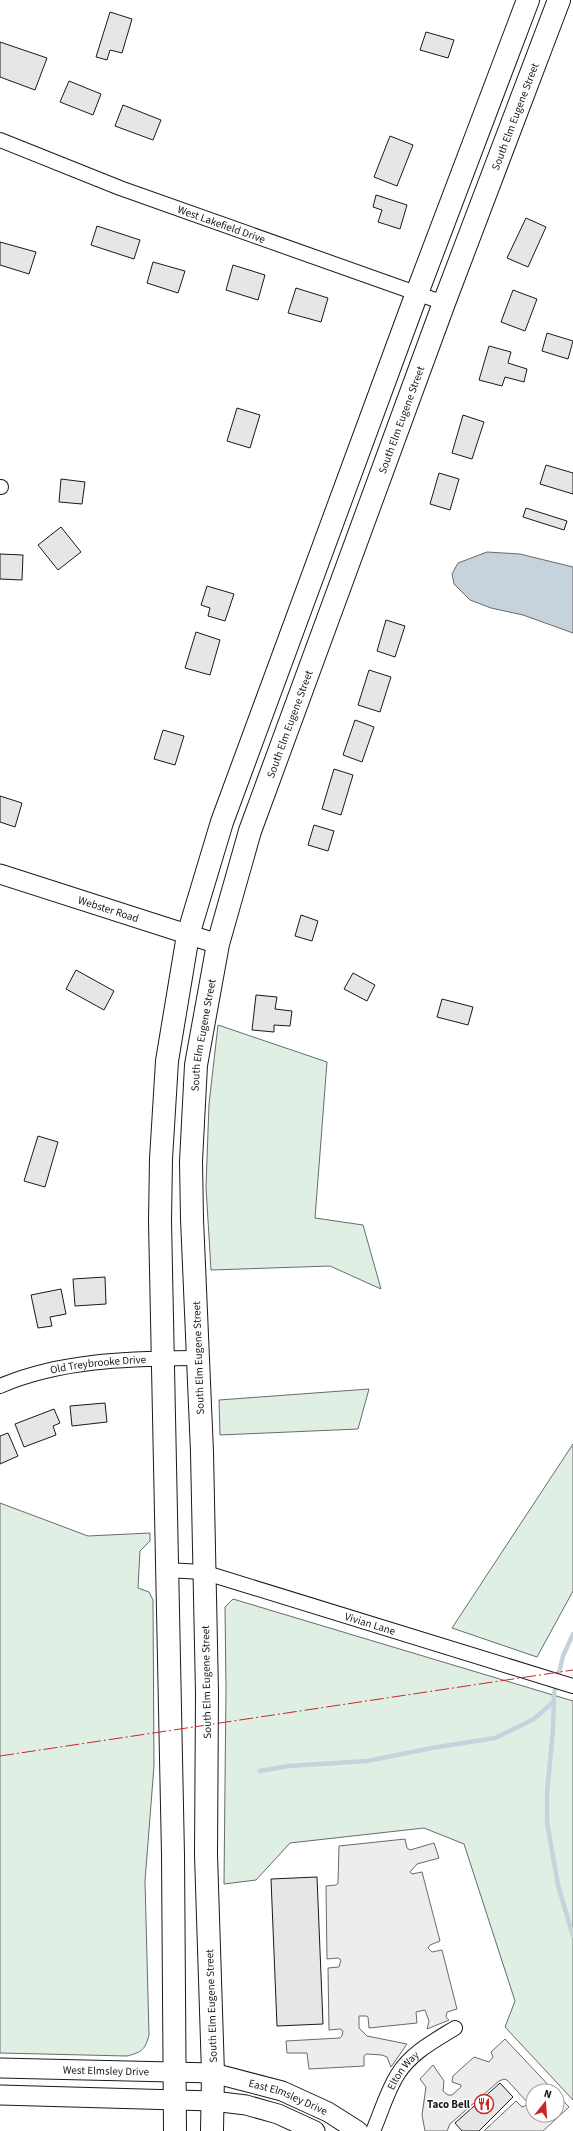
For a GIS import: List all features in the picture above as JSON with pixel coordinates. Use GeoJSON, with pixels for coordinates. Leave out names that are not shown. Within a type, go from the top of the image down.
{"type":"FeatureCollection","features":[{"type":"Feature","properties":{"kind":"main road"},"geometry":{"type":"LineString","coordinates":[[176,2131],[166,1570],[161,1159],[167,1061],[188,935],[222,822],[417,293],[528,0]]}},
{"type":"Feature","properties":{"kind":"main road","name":"South Elm Eugene Street"},"geometry":{"type":"LineString","coordinates":[[212,2131],[213,2073],[206,1855],[207,1693],[199,1358],[192,1219],[193,1114],[196,1065],[218,944],[250,831],[444,303],[559,0]]}},
{"type":"Feature","properties":{"kind":"street","name":"West Lakefield Drive"},"geometry":{"type":"LineString","coordinates":[[0,140],[120,188],[444,303]]}},
{"type":"Feature","properties":{"kind":"street","name":"Webster Road"},"geometry":{"type":"LineString","coordinates":[[0,874],[218,944]]}},
{"type":"Feature","properties":{"kind":"street","name":"Old Treybrooke Drive"},"geometry":{"type":"LineString","coordinates":[[0,1386],[53,1368],[112,1360],[199,1358]]}},
{"type":"Feature","properties":{"kind":"street","name":"Vivian Lane"},"geometry":{"type":"LineString","coordinates":[[166,1570],[203,1572],[573,1686]]}},
{"type":"Feature","properties":{"kind":"street","name":"Elton Way"},"geometry":{"type":"LineString","coordinates":[[373,2131],[397,2074],[425,2046],[455,2028]]}},
{"type":"Feature","properties":{"kind":"street","name":"West Elmsley Drive"},"geometry":{"type":"LineString","coordinates":[[0,2068],[213,2073]]}},
{"type":"Feature","properties":{"kind":"street","name":"East Elmsley Drive"},"geometry":{"type":"LineString","coordinates":[[213,2073],[282,2091],[328,2112],[358,2131]]}},
{"type":"Feature","properties":{"kind":"street"},"geometry":{"type":"LineString","coordinates":[[0,2095],[176,2098]]}},
{"type":"Feature","properties":{"kind":"street","name":"East Elmsley Drive"},"geometry":{"type":"LineString","coordinates":[[176,2098],[246,2105],[278,2114],[315,2131]]}},
{"type":"Feature","properties":{"kind":"green space"},"geometry":{"type":"Polygon","coordinates":[[[218,1025],[327,1062],[315,1218],[363,1225],[381,1289],[330,1266],[211,1270],[206,1187],[209,1104],[218,1025]]]}},
{"type":"Feature","properties":{"kind":"green space"},"geometry":{"type":"Polygon","coordinates":[[[369,1389],[358,1429],[220,1435],[219,1400],[369,1389]]]}},
{"type":"Feature","properties":{"kind":"green space"},"geometry":{"type":"Polygon","coordinates":[[[573,1444],[573,1591],[537,1657],[452,1628],[573,1444]]]}},
{"type":"Feature","properties":{"kind":"green space"},"geometry":{"type":"Polygon","coordinates":[[[0,1503],[88,1536],[150,1533],[150,1541],[140,1551],[138,1588],[149,1592],[153,1600],[154,1766],[145,1881],[149,2035],[142,2050],[127,2056],[0,2053],[0,1503]]]}},
{"type":"Feature","properties":{"kind":"green space"},"geometry":{"type":"Polygon","coordinates":[[[233,1599],[573,1701],[573,2100],[565,2091],[565,2083],[557,2083],[505,2027],[515,2001],[464,1844],[424,1828],[290,1843],[256,1880],[224,1884],[226,1687],[225,1607],[233,1599]]]}},
{"type":"Feature","properties":{"kind":"shaded area"},"geometry":{"type":"Polygon","coordinates":[[[487,552],[520,554],[573,567],[573,633],[523,615],[491,608],[470,600],[454,584],[452,574],[458,563],[487,552]]]}},
{"type":"Feature","properties":{"kind":"shaded area"},"geometry":{"type":"Polygon","coordinates":[[[405,1839],[407,1848],[410,1850],[434,1843],[439,1858],[417,1864],[410,1872],[412,1874],[422,1872],[440,1941],[430,1945],[428,1948],[432,1952],[442,1950],[457,2009],[447,2012],[446,2017],[449,2020],[427,2029],[429,2021],[425,2010],[416,2012],[417,2023],[369,2028],[368,2017],[359,2016],[359,2028],[367,2036],[407,2044],[391,2067],[387,2057],[382,2055],[366,2054],[364,2056],[364,2066],[309,2069],[307,2053],[287,2053],[286,2041],[340,2038],[343,2031],[340,2029],[329,2030],[328,1968],[339,1967],[341,1960],[338,1958],[327,1959],[326,1886],[336,1885],[338,1883],[339,1846],[405,1839]]]}},
{"type":"Feature","properties":{"kind":"shaded area"},"geometry":{"type":"Polygon","coordinates":[[[505,2039],[546,2083],[525,2083],[525,2100],[507,2080],[504,2079],[499,2081],[450,2124],[447,2131],[425,2131],[422,2115],[426,2087],[420,2079],[433,2065],[444,2081],[443,2091],[448,2095],[452,2095],[461,2087],[461,2085],[452,2082],[453,2076],[474,2057],[489,2062],[493,2057],[491,2052],[505,2039]]]}},
{"type":"Feature","properties":{"kind":"shaded area"},"geometry":{"type":"Polygon","coordinates":[[[516,2101],[522,2107],[525,2106],[525,2123],[552,2123],[543,2131],[484,2131],[516,2101]]]}},
{"type":"Feature","properties":{"kind":"shaded area"},"geometry":{"type":"Polygon","coordinates":[[[565,2103],[569,2107],[565,2111],[565,2103]]]}},
{"type":"Feature","properties":{"kind":"building"},"geometry":{"type":"Polygon","coordinates":[[[110,12],[132,19],[122,53],[110,50],[107,60],[96,57],[110,12]]]}},
{"type":"Feature","properties":{"kind":"building"},"geometry":{"type":"Polygon","coordinates":[[[426,32],[454,40],[448,58],[420,50],[426,32]]]}},
{"type":"Feature","properties":{"kind":"building"},"geometry":{"type":"Polygon","coordinates":[[[0,42],[47,58],[35,90],[0,77],[0,42]]]}},
{"type":"Feature","properties":{"kind":"building"},"geometry":{"type":"Polygon","coordinates":[[[69,81],[101,94],[93,115],[60,102],[69,81]]]}},
{"type":"Feature","properties":{"kind":"building"},"geometry":{"type":"Polygon","coordinates":[[[123,105],[161,120],[153,140],[115,126],[123,105]]]}},
{"type":"Feature","properties":{"kind":"building"},"geometry":{"type":"Polygon","coordinates":[[[390,136],[413,145],[397,186],[374,177],[390,136]]]}},
{"type":"Feature","properties":{"kind":"building"},"geometry":{"type":"Polygon","coordinates":[[[376,195],[407,205],[400,229],[378,222],[382,210],[373,207],[376,195]]]}},
{"type":"Feature","properties":{"kind":"building"},"geometry":{"type":"Polygon","coordinates":[[[526,218],[546,227],[528,267],[507,258],[526,218]]]}},
{"type":"Feature","properties":{"kind":"building"},"geometry":{"type":"Polygon","coordinates":[[[97,226],[140,240],[134,259],[91,245],[97,226]]]}},
{"type":"Feature","properties":{"kind":"building"},"geometry":{"type":"Polygon","coordinates":[[[0,242],[36,252],[29,274],[0,265],[0,242]]]}},
{"type":"Feature","properties":{"kind":"building"},"geometry":{"type":"Polygon","coordinates":[[[153,262],[185,271],[178,293],[147,283],[153,262]]]}},
{"type":"Feature","properties":{"kind":"building"},"geometry":{"type":"Polygon","coordinates":[[[233,265],[265,275],[258,300],[226,290],[233,265]]]}},
{"type":"Feature","properties":{"kind":"building"},"geometry":{"type":"Polygon","coordinates":[[[296,288],[328,298],[321,322],[288,313],[296,288]]]}},
{"type":"Feature","properties":{"kind":"building"},"geometry":{"type":"Polygon","coordinates":[[[513,290],[537,299],[525,331],[501,322],[513,290]]]}},
{"type":"Feature","properties":{"kind":"building"},"geometry":{"type":"Polygon","coordinates":[[[547,333],[573,341],[568,359],[542,351],[547,333]]]}},
{"type":"Feature","properties":{"kind":"building"},"geometry":{"type":"Polygon","coordinates":[[[489,346],[511,352],[508,363],[527,369],[524,382],[505,377],[502,386],[479,380],[489,346]]]}},
{"type":"Feature","properties":{"kind":"building"},"geometry":{"type":"Polygon","coordinates":[[[237,408],[260,415],[250,448],[227,441],[237,408]]]}},
{"type":"Feature","properties":{"kind":"building"},"geometry":{"type":"Polygon","coordinates":[[[463,415],[484,422],[472,459],[452,453],[463,415]]]}},
{"type":"Feature","properties":{"kind":"building"},"geometry":{"type":"Polygon","coordinates":[[[546,465],[573,473],[573,494],[540,484],[546,465]]]}},
{"type":"Feature","properties":{"kind":"building"},"geometry":{"type":"Polygon","coordinates":[[[439,473],[459,479],[450,510],[430,504],[439,473]]]}},
{"type":"Feature","properties":{"kind":"building"},"geometry":{"type":"Polygon","coordinates":[[[61,479],[85,482],[82,504],[59,502],[61,479]]]}},
{"type":"Feature","properties":{"kind":"building"},"geometry":{"type":"Polygon","coordinates":[[[526,508],[567,521],[564,530],[523,517],[526,508]]]}},
{"type":"Feature","properties":{"kind":"building"},"geometry":{"type":"Polygon","coordinates":[[[61,527],[81,552],[58,570],[38,545],[61,527]]]}},
{"type":"Feature","properties":{"kind":"building"},"geometry":{"type":"Polygon","coordinates":[[[0,554],[23,555],[22,580],[0,579],[0,554]]]}},
{"type":"Feature","properties":{"kind":"building"},"geometry":{"type":"Polygon","coordinates":[[[207,586],[234,594],[225,621],[208,616],[210,608],[201,605],[207,586]]]}},
{"type":"Feature","properties":{"kind":"building"},"geometry":{"type":"Polygon","coordinates":[[[386,620],[405,626],[395,657],[377,651],[386,620]]]}},
{"type":"Feature","properties":{"kind":"building"},"geometry":{"type":"Polygon","coordinates":[[[196,632],[220,640],[210,675],[185,668],[196,632]]]}},
{"type":"Feature","properties":{"kind":"building"},"geometry":{"type":"Polygon","coordinates":[[[369,670],[391,677],[380,712],[358,705],[369,670]]]}},
{"type":"Feature","properties":{"kind":"building"},"geometry":{"type":"Polygon","coordinates":[[[355,720],[374,727],[362,762],[343,755],[355,720]]]}},
{"type":"Feature","properties":{"kind":"building"},"geometry":{"type":"Polygon","coordinates":[[[163,730],[184,736],[175,765],[154,759],[163,730]]]}},
{"type":"Feature","properties":{"kind":"building"},"geometry":{"type":"Polygon","coordinates":[[[334,769],[353,775],[341,815],[322,809],[334,769]]]}},
{"type":"Feature","properties":{"kind":"building"},"geometry":{"type":"Polygon","coordinates":[[[0,796],[22,803],[15,827],[0,822],[0,796]]]}},
{"type":"Feature","properties":{"kind":"building"},"geometry":{"type":"Polygon","coordinates":[[[314,825],[334,831],[328,851],[308,845],[314,825]]]}},
{"type":"Feature","properties":{"kind":"building"},"geometry":{"type":"Polygon","coordinates":[[[301,915],[318,921],[312,941],[295,936],[301,915]]]}},
{"type":"Feature","properties":{"kind":"building"},"geometry":{"type":"Polygon","coordinates":[[[76,970],[114,991],[104,1010],[66,989],[76,970]]]}},
{"type":"Feature","properties":{"kind":"building"},"geometry":{"type":"Polygon","coordinates":[[[353,973],[375,985],[367,1001],[344,989],[353,973]]]}},
{"type":"Feature","properties":{"kind":"building"},"geometry":{"type":"Polygon","coordinates":[[[256,995],[277,997],[275,1009],[292,1011],[290,1026],[274,1025],[274,1032],[252,1030],[256,995]]]}},
{"type":"Feature","properties":{"kind":"building"},"geometry":{"type":"Polygon","coordinates":[[[442,999],[473,1007],[468,1025],[437,1017],[442,999]]]}},
{"type":"Feature","properties":{"kind":"building"},"geometry":{"type":"Polygon","coordinates":[[[38,1136],[58,1142],[45,1187],[24,1181],[38,1136]]]}},
{"type":"Feature","properties":{"kind":"building"},"geometry":{"type":"Polygon","coordinates":[[[105,1277],[106,1304],[75,1306],[73,1279],[105,1277]]]}},
{"type":"Feature","properties":{"kind":"building"},"geometry":{"type":"Polygon","coordinates":[[[61,1289],[66,1314],[50,1317],[52,1326],[38,1328],[31,1295],[61,1289]]]}},
{"type":"Feature","properties":{"kind":"building"},"geometry":{"type":"Polygon","coordinates":[[[105,1403],[107,1422],[72,1426],[70,1406],[105,1403]]]}},
{"type":"Feature","properties":{"kind":"building"},"geometry":{"type":"Polygon","coordinates":[[[54,1409],[60,1423],[53,1426],[56,1435],[24,1447],[15,1424],[54,1409]]]}},
{"type":"Feature","properties":{"kind":"building"},"geometry":{"type":"Polygon","coordinates":[[[8,1433],[18,1456],[0,1464],[0,1436],[8,1433]]]}},
{"type":"Feature","properties":{"kind":"building"},"geometry":{"type":"Polygon","coordinates":[[[317,1877],[323,2024],[277,2026],[271,1879],[317,1877]]]}},
{"type":"Feature","properties":{"kind":"building"},"geometry":{"type":"Polygon","coordinates":[[[500,2083],[513,2097],[479,2131],[462,2131],[455,2123],[500,2083]]]}},
{"type":"Feature","properties":{"kind":"waterway"},"geometry":{"type":"LineString","coordinates":[[573,1634],[563,1656],[554,1694],[553,1730],[547,1794],[547,1822],[558,1885],[573,1936]]}},
{"type":"Feature","properties":{"kind":"waterway"},"geometry":{"type":"LineString","coordinates":[[260,1771],[289,1766],[367,1761],[432,1748],[495,1738],[534,1719],[553,1702]]}},
{"type":"Feature","properties":{"kind":"power"},"geometry":{"type":"LineString","coordinates":[[0,1756],[573,1670]]}},
{"type":"Feature","properties":{"kind":"place","name":"Taco Bell"},"geometry":{"type":"Point","coordinates":[484,2104]}}]}
